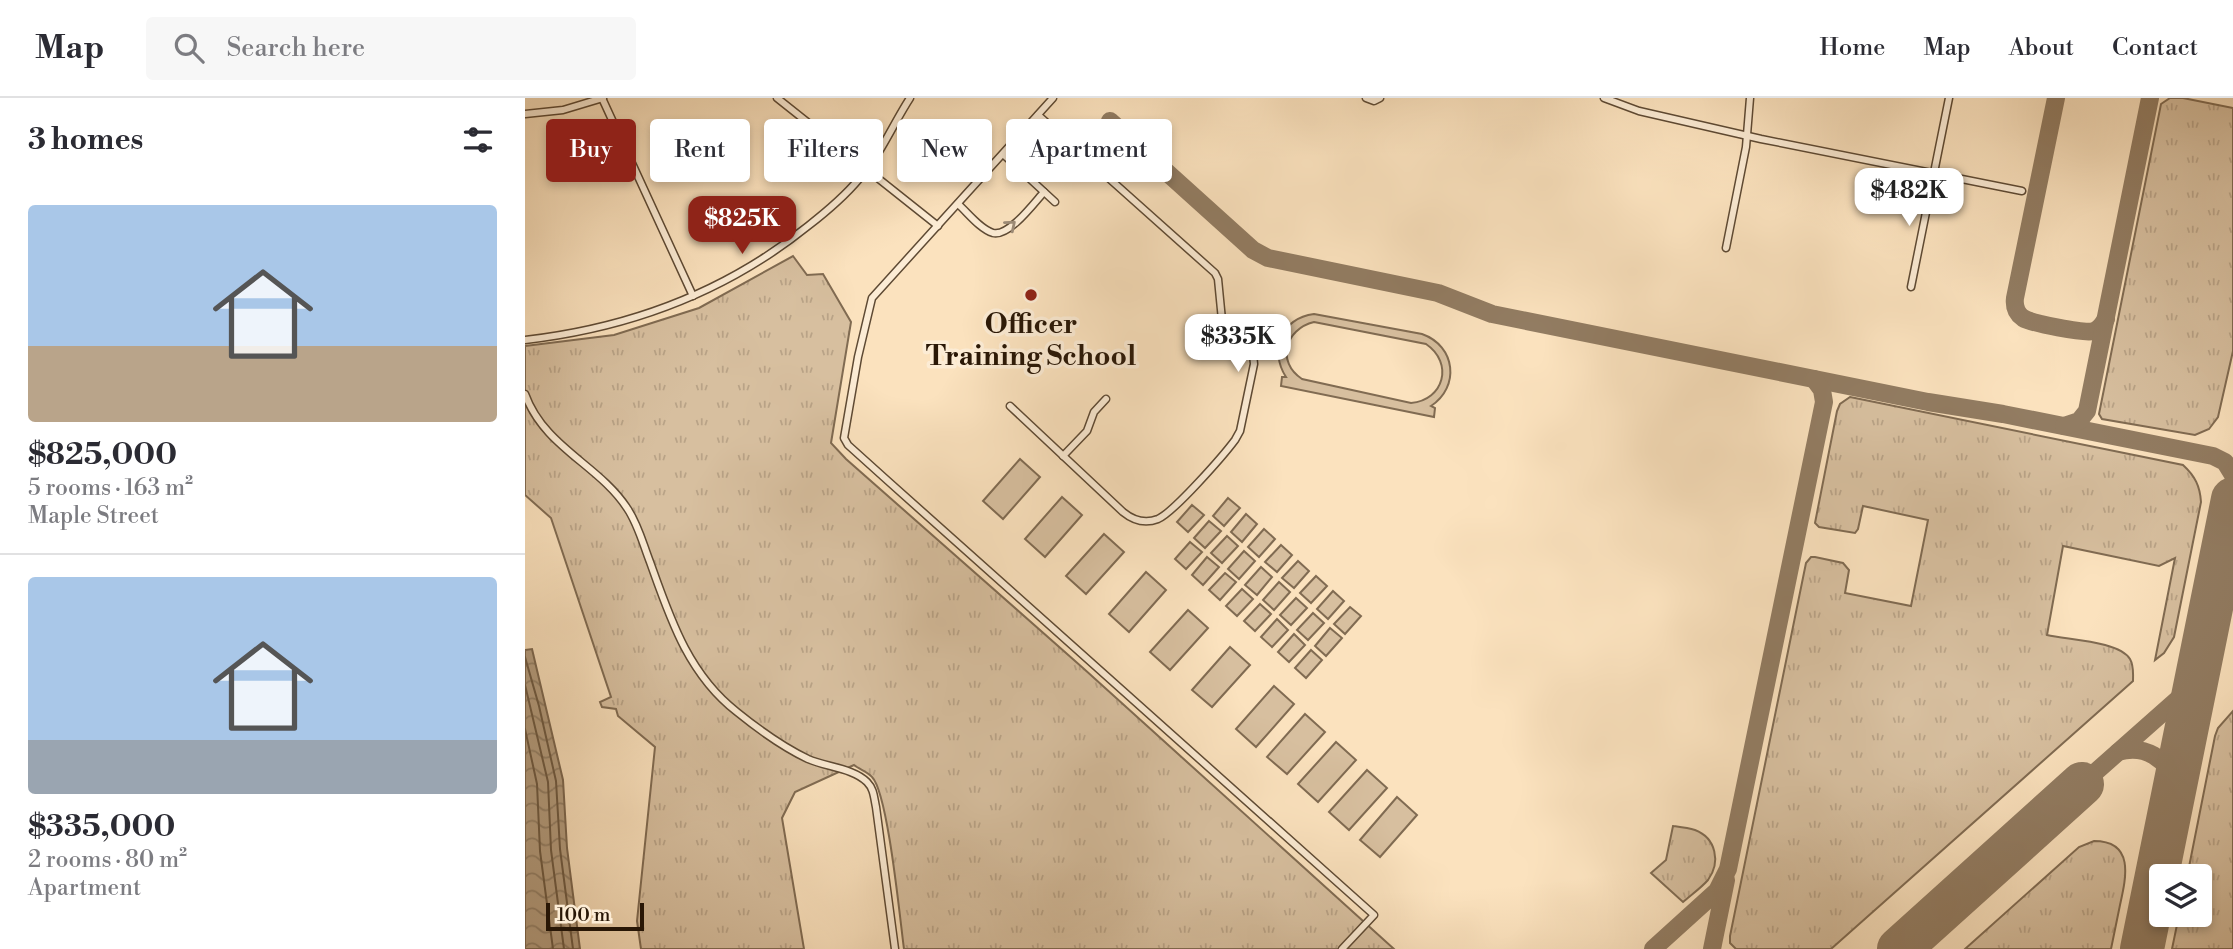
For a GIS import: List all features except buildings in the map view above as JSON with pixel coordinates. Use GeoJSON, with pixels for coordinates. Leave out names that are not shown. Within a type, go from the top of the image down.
{"type":"FeatureCollection","features":[{"type":"Feature","properties":{"kind":"street"},"geometry":{"type":"LineString","coordinates":[[525,114],[563,110],[602,98],[693,296]]}},
{"type":"Feature","properties":{"kind":"street"},"geometry":{"type":"LineString","coordinates":[[777,98],[804,119]]}},
{"type":"Feature","properties":{"kind":"street"},"geometry":{"type":"LineString","coordinates":[[883,143],[910,98]]}},
{"type":"Feature","properties":{"kind":"street"},"geometry":{"type":"LineString","coordinates":[[1053,98],[879,289],[870,303],[851,393],[846,441],[1374,915],[1342,949]]}},
{"type":"Feature","properties":{"kind":"street"},"geometry":{"type":"LineString","coordinates":[[1366,98],[1374,101],[1380,98]]}},
{"type":"Feature","properties":{"kind":"street"},"geometry":{"type":"LineString","coordinates":[[1604,98],[1639,111],[2022,191]]}},
{"type":"Feature","properties":{"kind":"street"},"geometry":{"type":"LineString","coordinates":[[1726,248],[1747,135],[1749,98]]}},
{"type":"Feature","properties":{"kind":"street"},"geometry":{"type":"LineString","coordinates":[[1911,287],[1949,98]]}},
{"type":"Feature","properties":{"kind":"street"},"geometry":{"type":"LineString","coordinates":[[1010,406],[1129,517],[1143,522],[1151,521],[1164,516],[1238,436],[1254,358],[1247,345],[1222,320],[1215,273],[1038,114]]}},
{"type":"Feature","properties":{"kind":"street"},"geometry":{"type":"LineString","coordinates":[[1003,154],[1055,202]]}},
{"type":"Feature","properties":{"kind":"street"},"geometry":{"type":"LineString","coordinates":[[525,340],[611,325],[693,296],[736,275],[790,240],[842,197],[855,182]]}},
{"type":"Feature","properties":{"kind":"street"},"geometry":{"type":"LineString","coordinates":[[883,182],[939,226]]}},
{"type":"Feature","properties":{"kind":"street"},"geometry":{"type":"LineString","coordinates":[[958,204],[985,229],[1000,233],[1012,226],[1044,192]]}},
{"type":"Feature","properties":{"kind":"street"},"geometry":{"type":"LineString","coordinates":[[525,394],[531,409],[543,426],[611,489],[627,508],[676,634],[710,687],[736,712],[794,751],[860,777],[871,788],[876,807],[895,949]]}},
{"type":"Feature","properties":{"kind":"street"},"geometry":{"type":"LineString","coordinates":[[1063,456],[1087,431],[1094,412],[1107,398]]}},
{"type":"Feature","properties":{"kind":"green space"},"geometry":{"type":"Polygon","coordinates":[[[2170,98],[2233,108],[2233,351],[2218,417],[2209,429],[2195,435],[2102,419],[2099,414],[2161,104],[2170,98]]]}},
{"type":"Feature","properties":{"kind":"green space"},"geometry":{"type":"Polygon","coordinates":[[[793,256],[807,275],[823,274],[851,322],[831,443],[1394,949],[904,949],[893,858],[878,788],[872,777],[854,765],[795,792],[782,818],[804,949],[641,949],[637,921],[655,747],[618,716],[616,709],[602,707],[600,702],[611,697],[551,518],[525,495],[525,346],[614,335],[699,308],[793,256]]]}},
{"type":"Feature","properties":{"kind":"green space"},"geometry":{"type":"Polygon","coordinates":[[[1314,314],[1422,334],[1433,340],[1442,348],[1450,367],[1447,388],[1431,406],[1435,408],[1434,417],[1281,386],[1282,377],[1286,377],[1279,357],[1281,337],[1293,322],[1314,314]],[[1314,322],[1296,331],[1287,347],[1287,355],[1294,372],[1302,379],[1411,403],[1431,395],[1438,388],[1441,379],[1440,361],[1426,344],[1314,322]]]}},
{"type":"Feature","properties":{"kind":"green space"},"geometry":{"type":"Polygon","coordinates":[[[1850,397],[2183,465],[2196,482],[2201,502],[2174,637],[2164,653],[2155,660],[2175,558],[2159,566],[2063,546],[2047,635],[2115,648],[2130,659],[2133,681],[1831,949],[1736,949],[1730,943],[1730,936],[1806,563],[1811,557],[1815,557],[1843,563],[1849,570],[1845,593],[1911,606],[1928,520],[1863,506],[1855,533],[1819,527],[1815,523],[1837,411],[1840,404],[1850,397]]]}},
{"type":"Feature","properties":{"kind":"green space"},"geometry":{"type":"Polygon","coordinates":[[[1020,459],[1040,477],[1003,519],[983,501],[1020,459]]]}},
{"type":"Feature","properties":{"kind":"green space"},"geometry":{"type":"Polygon","coordinates":[[[1062,497],[1082,515],[1045,557],[1025,539],[1062,497]]]}},
{"type":"Feature","properties":{"kind":"green space"},"geometry":{"type":"Polygon","coordinates":[[[1228,498],[1240,508],[1224,526],[1213,516],[1228,498]]]}},
{"type":"Feature","properties":{"kind":"green space"},"geometry":{"type":"Polygon","coordinates":[[[1192,505],[1204,515],[1188,532],[1177,522],[1192,505]]]}},
{"type":"Feature","properties":{"kind":"green space"},"geometry":{"type":"Polygon","coordinates":[[[1246,514],[1257,524],[1242,542],[1231,532],[1246,514]]]}},
{"type":"Feature","properties":{"kind":"green space"},"geometry":{"type":"Polygon","coordinates":[[[1209,521],[1221,531],[1205,548],[1194,538],[1209,521]]]}},
{"type":"Feature","properties":{"kind":"green space"},"geometry":{"type":"Polygon","coordinates":[[[1264,529],[1275,539],[1259,557],[1248,547],[1264,529]]]}},
{"type":"Feature","properties":{"kind":"green space"},"geometry":{"type":"Polygon","coordinates":[[[1104,534],[1124,552],[1086,594],[1066,576],[1104,534]]]}},
{"type":"Feature","properties":{"kind":"green space"},"geometry":{"type":"Polygon","coordinates":[[[1227,536],[1238,546],[1222,563],[1211,553],[1227,536]]]}},
{"type":"Feature","properties":{"kind":"green space"},"geometry":{"type":"Polygon","coordinates":[[[1190,542],[1202,552],[1186,569],[1175,559],[1190,542]]]}},
{"type":"Feature","properties":{"kind":"green space"},"geometry":{"type":"Polygon","coordinates":[[[1281,545],[1292,555],[1277,572],[1265,562],[1281,545]]]}},
{"type":"Feature","properties":{"kind":"green space"},"geometry":{"type":"Polygon","coordinates":[[[1244,551],[1255,561],[1239,579],[1228,569],[1244,551]]]}},
{"type":"Feature","properties":{"kind":"green space"},"geometry":{"type":"Polygon","coordinates":[[[1207,557],[1219,567],[1203,585],[1192,575],[1207,557]]]}},
{"type":"Feature","properties":{"kind":"green space"},"geometry":{"type":"Polygon","coordinates":[[[1298,561],[1309,571],[1294,588],[1282,578],[1298,561]]]}},
{"type":"Feature","properties":{"kind":"green space"},"geometry":{"type":"Polygon","coordinates":[[[1261,567],[1272,577],[1257,595],[1245,585],[1261,567]]]}},
{"type":"Feature","properties":{"kind":"green space"},"geometry":{"type":"Polygon","coordinates":[[[1146,572],[1166,590],[1129,632],[1109,614],[1146,572]]]}},
{"type":"Feature","properties":{"kind":"green space"},"geometry":{"type":"Polygon","coordinates":[[[1225,573],[1236,582],[1220,600],[1209,590],[1225,573]]]}},
{"type":"Feature","properties":{"kind":"green space"},"geometry":{"type":"Polygon","coordinates":[[[1316,576],[1327,586],[1311,603],[1300,593],[1316,576]]]}},
{"type":"Feature","properties":{"kind":"green space"},"geometry":{"type":"Polygon","coordinates":[[[1279,582],[1290,592],[1274,610],[1263,600],[1279,582]]]}},
{"type":"Feature","properties":{"kind":"green space"},"geometry":{"type":"Polygon","coordinates":[[[1242,589],[1253,599],[1237,616],[1226,606],[1242,589]]]}},
{"type":"Feature","properties":{"kind":"green space"},"geometry":{"type":"Polygon","coordinates":[[[1333,591],[1344,601],[1328,619],[1317,609],[1333,591]]]}},
{"type":"Feature","properties":{"kind":"green space"},"geometry":{"type":"Polygon","coordinates":[[[1296,598],[1307,608],[1291,625],[1280,615],[1296,598]]]}},
{"type":"Feature","properties":{"kind":"green space"},"geometry":{"type":"Polygon","coordinates":[[[1260,604],[1271,614],[1255,631],[1244,621],[1260,604]]]}},
{"type":"Feature","properties":{"kind":"green space"},"geometry":{"type":"Polygon","coordinates":[[[1350,607],[1361,616],[1345,634],[1334,624],[1350,607]]]}},
{"type":"Feature","properties":{"kind":"green space"},"geometry":{"type":"Polygon","coordinates":[[[1188,610],[1208,628],[1170,670],[1150,652],[1188,610]]]}},
{"type":"Feature","properties":{"kind":"green space"},"geometry":{"type":"Polygon","coordinates":[[[1313,613],[1324,623],[1308,640],[1297,630],[1313,613]]]}},
{"type":"Feature","properties":{"kind":"green space"},"geometry":{"type":"Polygon","coordinates":[[[1277,619],[1288,630],[1272,647],[1261,637],[1277,619]]]}},
{"type":"Feature","properties":{"kind":"green space"},"geometry":{"type":"Polygon","coordinates":[[[1330,628],[1342,638],[1326,656],[1315,646],[1330,628]]]}},
{"type":"Feature","properties":{"kind":"green space"},"geometry":{"type":"Polygon","coordinates":[[[1294,634],[1305,645],[1289,662],[1278,652],[1294,634]]]}},
{"type":"Feature","properties":{"kind":"green space"},"geometry":{"type":"Polygon","coordinates":[[[1230,647],[1250,665],[1212,707],[1192,690],[1230,647]]]}},
{"type":"Feature","properties":{"kind":"green space"},"geometry":{"type":"Polygon","coordinates":[[[1311,650],[1322,660],[1306,678],[1295,668],[1311,650]]]}},
{"type":"Feature","properties":{"kind":"green space"},"geometry":{"type":"Polygon","coordinates":[[[1274,686],[1294,704],[1256,747],[1236,729],[1274,686]]]}},
{"type":"Feature","properties":{"kind":"green space"},"geometry":{"type":"Polygon","coordinates":[[[2233,711],[2233,949],[2172,949],[2177,927],[2212,927],[2212,864],[2190,864],[2218,728],[2233,711]]]}},
{"type":"Feature","properties":{"kind":"green space"},"geometry":{"type":"Polygon","coordinates":[[[1305,714],[1325,732],[1287,774],[1267,757],[1305,714]]]}},
{"type":"Feature","properties":{"kind":"green space"},"geometry":{"type":"Polygon","coordinates":[[[1336,742],[1356,760],[1318,802],[1298,784],[1336,742]]]}},
{"type":"Feature","properties":{"kind":"green space"},"geometry":{"type":"Polygon","coordinates":[[[1367,770],[1387,788],[1349,830],[1329,812],[1367,770]]]}},
{"type":"Feature","properties":{"kind":"green space"},"geometry":{"type":"Polygon","coordinates":[[[1397,797],[1417,815],[1380,857],[1360,840],[1397,797]]]}},
{"type":"Feature","properties":{"kind":"green space"},"geometry":{"type":"Polygon","coordinates":[[[1673,826],[1702,834],[1712,845],[1715,858],[1708,880],[1683,902],[1651,873],[1666,860],[1673,826]]]}},
{"type":"Feature","properties":{"kind":"green space"},"geometry":{"type":"Polygon","coordinates":[[[2094,841],[2116,847],[2125,863],[2124,884],[2111,949],[1965,949],[2079,847],[2094,841]]]}},
{"type":"Feature","properties":{"kind":"water"},"geometry":{"type":"Polygon","coordinates":[[[532,649],[563,780],[567,848],[580,949],[525,949],[525,650],[532,649]]]}},
{"type":"Feature","properties":{"kind":"taxiway"},"geometry":{"type":"LineString","coordinates":[[2056,98],[2015,307],[2023,318],[2070,330],[2094,331],[2100,328],[2106,319]]}},
{"type":"Feature","properties":{"kind":"taxiway"},"geometry":{"type":"LineString","coordinates":[[2064,426],[2079,421],[2087,411],[2150,98]]}},
{"type":"Feature","properties":{"kind":"taxiway"},"geometry":{"type":"LineString","coordinates":[[1172,177],[1253,250],[1268,258],[1438,293],[1492,314],[2213,456],[2225,462],[2233,475]]}},
{"type":"Feature","properties":{"kind":"taxiway"},"geometry":{"type":"LineString","coordinates":[[1653,949],[1717,891],[1728,869],[1824,402],[1822,390],[1814,379]]}},
{"type":"Feature","properties":{"kind":"taxiway"},"geometry":{"type":"LineString","coordinates":[[2082,784],[2195,684]]}},
{"type":"Feature","properties":{"kind":"taxiway"},"geometry":{"type":"LineString","coordinates":[[2118,752],[2137,750],[2154,755],[2167,767],[2175,785]]}},
{"type":"Feature","properties":{"kind":"taxiway"},"geometry":{"type":"LineString","coordinates":[[1712,949],[1726,880]]}},
{"type":"Feature","properties":{"kind":"runway"},"geometry":{"type":"LineString","coordinates":[[2142,949],[2233,499]]}},
{"type":"Feature","properties":{"kind":"runway"},"geometry":{"type":"LineString","coordinates":[[1899,949],[2082,784]]}},
{"type":"Feature","properties":{"kind":"place","name":"Officer Training School"},"geometry":{"type":"Point","coordinates":[1031,295]}}]}
